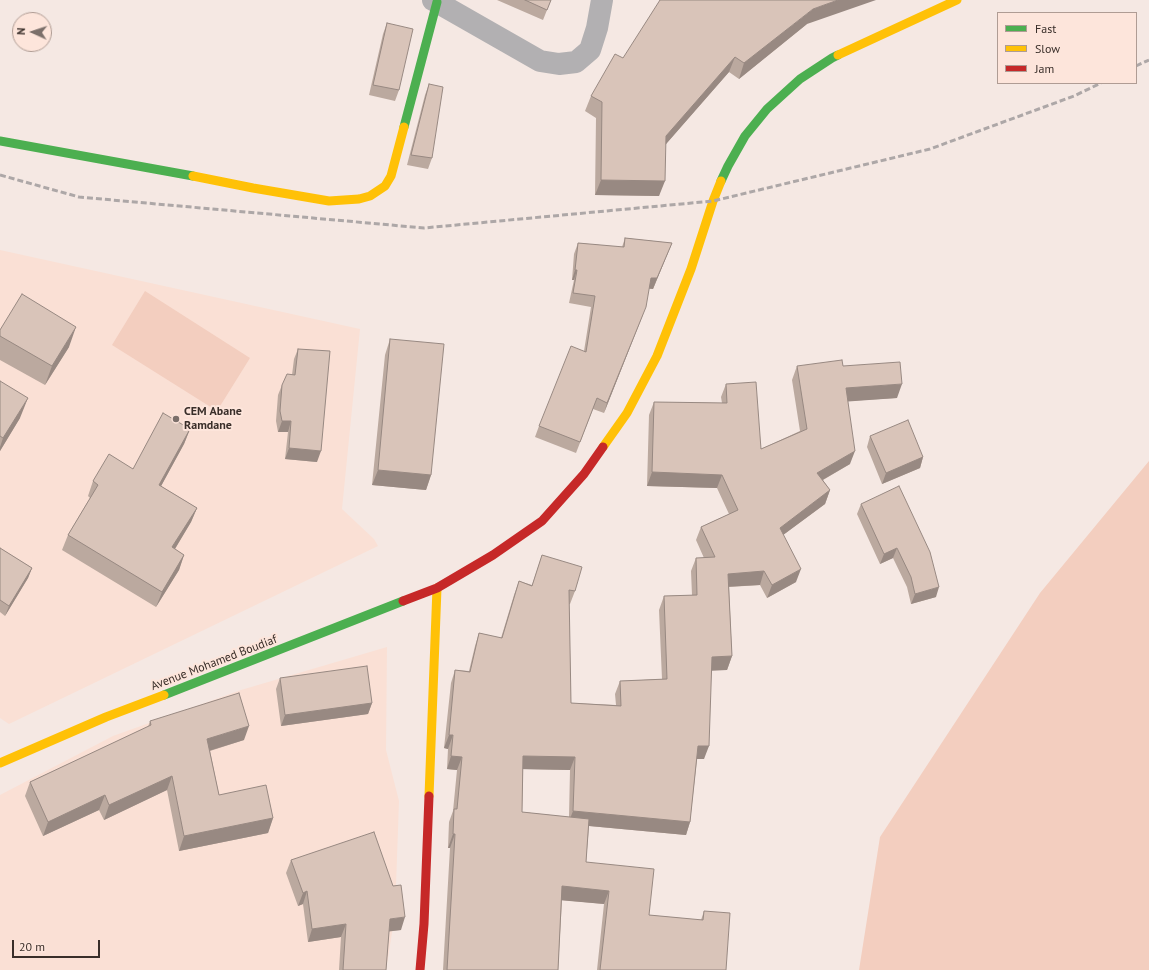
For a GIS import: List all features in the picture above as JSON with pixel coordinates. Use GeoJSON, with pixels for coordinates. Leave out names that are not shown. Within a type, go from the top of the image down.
{"type":"FeatureCollection","features":[{"type":"Feature","properties":{"kind":"street"},"geometry":{"type":"LineString","coordinates":[[0,141],[329,201],[359,200],[370,196],[385,186],[391,176],[435,1],[540,61],[559,64],[576,62],[590,50],[598,28],[602,0]]}},
{"type":"Feature","properties":{"kind":"street","name":"Avenue Mohamed Boudiaf"},"geometry":{"type":"LineString","coordinates":[[3,759],[106,717],[437,588],[493,555],[542,521],[584,474],[627,413],[657,356],[691,269],[713,201],[728,166],[745,136],[767,109],[800,79],[832,58],[957,0]]}},
{"type":"Feature","properties":{"kind":"street"},"geometry":{"type":"LineString","coordinates":[[420,970],[424,924],[437,588]]}},
{"type":"Feature","properties":{"kind":"shaded area","name":"CEM Abane Ramdane"},"geometry":{"type":"Polygon","coordinates":[[[0,250],[360,329],[342,509],[374,539],[378,546],[9,724],[0,718],[0,250]]]}},
{"type":"Feature","properties":{"kind":"shaded area"},"geometry":{"type":"Polygon","coordinates":[[[145,291],[250,358],[217,411],[112,345],[145,291]]]}},
{"type":"Feature","properties":{"kind":"shaded area"},"geometry":{"type":"Polygon","coordinates":[[[1149,461],[1149,970],[859,970],[880,837],[1040,593],[1149,461]]]}},
{"type":"Feature","properties":{"kind":"shaded area"},"geometry":{"type":"Polygon","coordinates":[[[387,647],[386,750],[399,801],[395,914],[386,970],[0,970],[0,795],[113,736],[241,690],[387,647]]]}},
{"type":"Feature","properties":{"kind":"building"},"geometry":{"type":"Polygon","coordinates":[[[525,0],[551,0],[547,10],[525,0]]]}},
{"type":"Feature","properties":{"kind":"building"},"geometry":{"type":"Polygon","coordinates":[[[660,0],[838,0],[813,9],[744,63],[735,57],[666,136],[665,181],[601,180],[602,102],[591,96],[615,54],[623,58],[660,0]]]}},
{"type":"Feature","properties":{"kind":"building"},"geometry":{"type":"Polygon","coordinates":[[[387,23],[413,29],[399,90],[373,85],[387,23]]]}},
{"type":"Feature","properties":{"kind":"building"},"geometry":{"type":"Polygon","coordinates":[[[429,84],[443,87],[432,158],[411,155],[429,84]]]}},
{"type":"Feature","properties":{"kind":"building"},"geometry":{"type":"Polygon","coordinates":[[[625,238],[672,243],[657,278],[651,278],[646,307],[607,403],[597,398],[580,442],[539,426],[571,346],[586,352],[595,296],[573,293],[577,270],[575,270],[578,243],[624,247],[625,238]]]}},
{"type":"Feature","properties":{"kind":"building"},"geometry":{"type":"Polygon","coordinates":[[[22,294],[76,327],[52,366],[0,336],[0,330],[22,294]]]}},
{"type":"Feature","properties":{"kind":"building"},"geometry":{"type":"Polygon","coordinates":[[[390,339],[444,344],[431,475],[378,470],[390,339]]]}},
{"type":"Feature","properties":{"kind":"building"},"geometry":{"type":"Polygon","coordinates":[[[298,349],[330,351],[321,451],[289,448],[291,421],[282,421],[280,411],[282,385],[287,374],[295,375],[298,349]]]}},
{"type":"Feature","properties":{"kind":"building"},"geometry":{"type":"Polygon","coordinates":[[[842,360],[843,366],[900,362],[902,384],[846,388],[855,451],[817,473],[830,490],[780,528],[801,569],[772,585],[764,571],[728,574],[732,656],[712,657],[709,746],[698,746],[690,822],[573,811],[575,757],[523,756],[522,812],[589,819],[586,862],[654,869],[649,915],[703,920],[704,911],[730,913],[726,970],[600,970],[609,891],[562,886],[558,970],[447,970],[455,834],[453,834],[454,809],[457,809],[462,757],[451,756],[453,735],[449,735],[455,670],[470,672],[479,633],[502,638],[519,581],[532,586],[542,555],[582,567],[575,591],[569,590],[571,703],[621,706],[620,681],[667,679],[664,596],[697,595],[696,558],[715,557],[701,527],[738,510],[722,475],[652,472],[654,402],[727,403],[726,384],[756,382],[761,449],[807,429],[797,366],[842,360]]]}},
{"type":"Feature","properties":{"kind":"building"},"geometry":{"type":"Polygon","coordinates":[[[0,381],[28,398],[3,438],[0,436],[0,381]]]}},
{"type":"Feature","properties":{"kind":"building"},"geometry":{"type":"Polygon","coordinates":[[[163,413],[190,429],[159,485],[197,508],[172,547],[184,555],[162,592],[68,535],[98,485],[93,481],[109,454],[133,469],[163,413]]]}},
{"type":"Feature","properties":{"kind":"building"},"geometry":{"type":"Polygon","coordinates":[[[908,420],[923,457],[886,473],[870,436],[908,420]]]}},
{"type":"Feature","properties":{"kind":"building"},"geometry":{"type":"Polygon","coordinates":[[[899,486],[930,552],[939,587],[915,594],[911,577],[897,548],[884,554],[861,504],[899,486]]]}},
{"type":"Feature","properties":{"kind":"building"},"geometry":{"type":"Polygon","coordinates":[[[0,548],[32,568],[9,606],[0,600],[0,548]]]}},
{"type":"Feature","properties":{"kind":"building"},"geometry":{"type":"Polygon","coordinates":[[[367,666],[372,703],[285,715],[280,678],[367,666]]]}},
{"type":"Feature","properties":{"kind":"building"},"geometry":{"type":"Polygon","coordinates":[[[239,693],[249,726],[207,739],[219,795],[266,785],[273,818],[184,836],[172,776],[109,805],[105,795],[48,822],[30,782],[151,725],[150,721],[239,693]]]}},
{"type":"Feature","properties":{"kind":"building"},"geometry":{"type":"Polygon","coordinates":[[[374,832],[393,886],[401,885],[405,917],[390,919],[386,970],[343,970],[346,924],[312,929],[307,891],[303,893],[291,860],[374,832]]]}},
{"type":"Feature","properties":{"kind":"railway"},"geometry":{"type":"LineString","coordinates":[[1137,66],[1149,60]]}},
{"type":"Feature","properties":{"kind":"railway"},"geometry":{"type":"LineString","coordinates":[[0,175],[79,197],[424,228],[713,201],[930,149],[1074,96],[1099,84]]}},
{"type":"Feature","properties":{"kind":"traffic: fast"},"geometry":{"type":"LineString","coordinates":[[404,127],[437,2]]}},
{"type":"Feature","properties":{"kind":"traffic: fast"},"geometry":{"type":"LineString","coordinates":[[721,181],[745,136],[767,109],[800,79],[838,55]]}},
{"type":"Feature","properties":{"kind":"traffic: fast"},"geometry":{"type":"LineString","coordinates":[[0,141],[193,176]]}},
{"type":"Feature","properties":{"kind":"traffic: fast"},"geometry":{"type":"LineString","coordinates":[[164,695],[403,601]]}},
{"type":"Feature","properties":{"kind":"traffic: slow"},"geometry":{"type":"LineString","coordinates":[[838,55],[957,0]]}},
{"type":"Feature","properties":{"kind":"traffic: slow"},"geometry":{"type":"LineString","coordinates":[[193,176],[329,201],[359,199],[370,196],[385,186],[391,176],[404,127]]}},
{"type":"Feature","properties":{"kind":"traffic: slow"},"geometry":{"type":"LineString","coordinates":[[603,447],[627,413],[657,356],[691,269],[721,181]]}},
{"type":"Feature","properties":{"kind":"traffic: slow"},"geometry":{"type":"LineString","coordinates":[[429,796],[437,588]]}},
{"type":"Feature","properties":{"kind":"traffic: slow"},"geometry":{"type":"LineString","coordinates":[[0,763],[106,717],[164,695]]}},
{"type":"Feature","properties":{"kind":"traffic: jam"},"geometry":{"type":"LineString","coordinates":[[403,601],[437,588],[493,555],[542,521],[584,474],[603,447]]}},
{"type":"Feature","properties":{"kind":"traffic: jam"},"geometry":{"type":"LineString","coordinates":[[420,970],[424,924],[429,796]]}},
{"type":"Feature","properties":{"kind":"place","name":"CEM Abane Ramdane"},"geometry":{"type":"Point","coordinates":[176,419]}}]}
